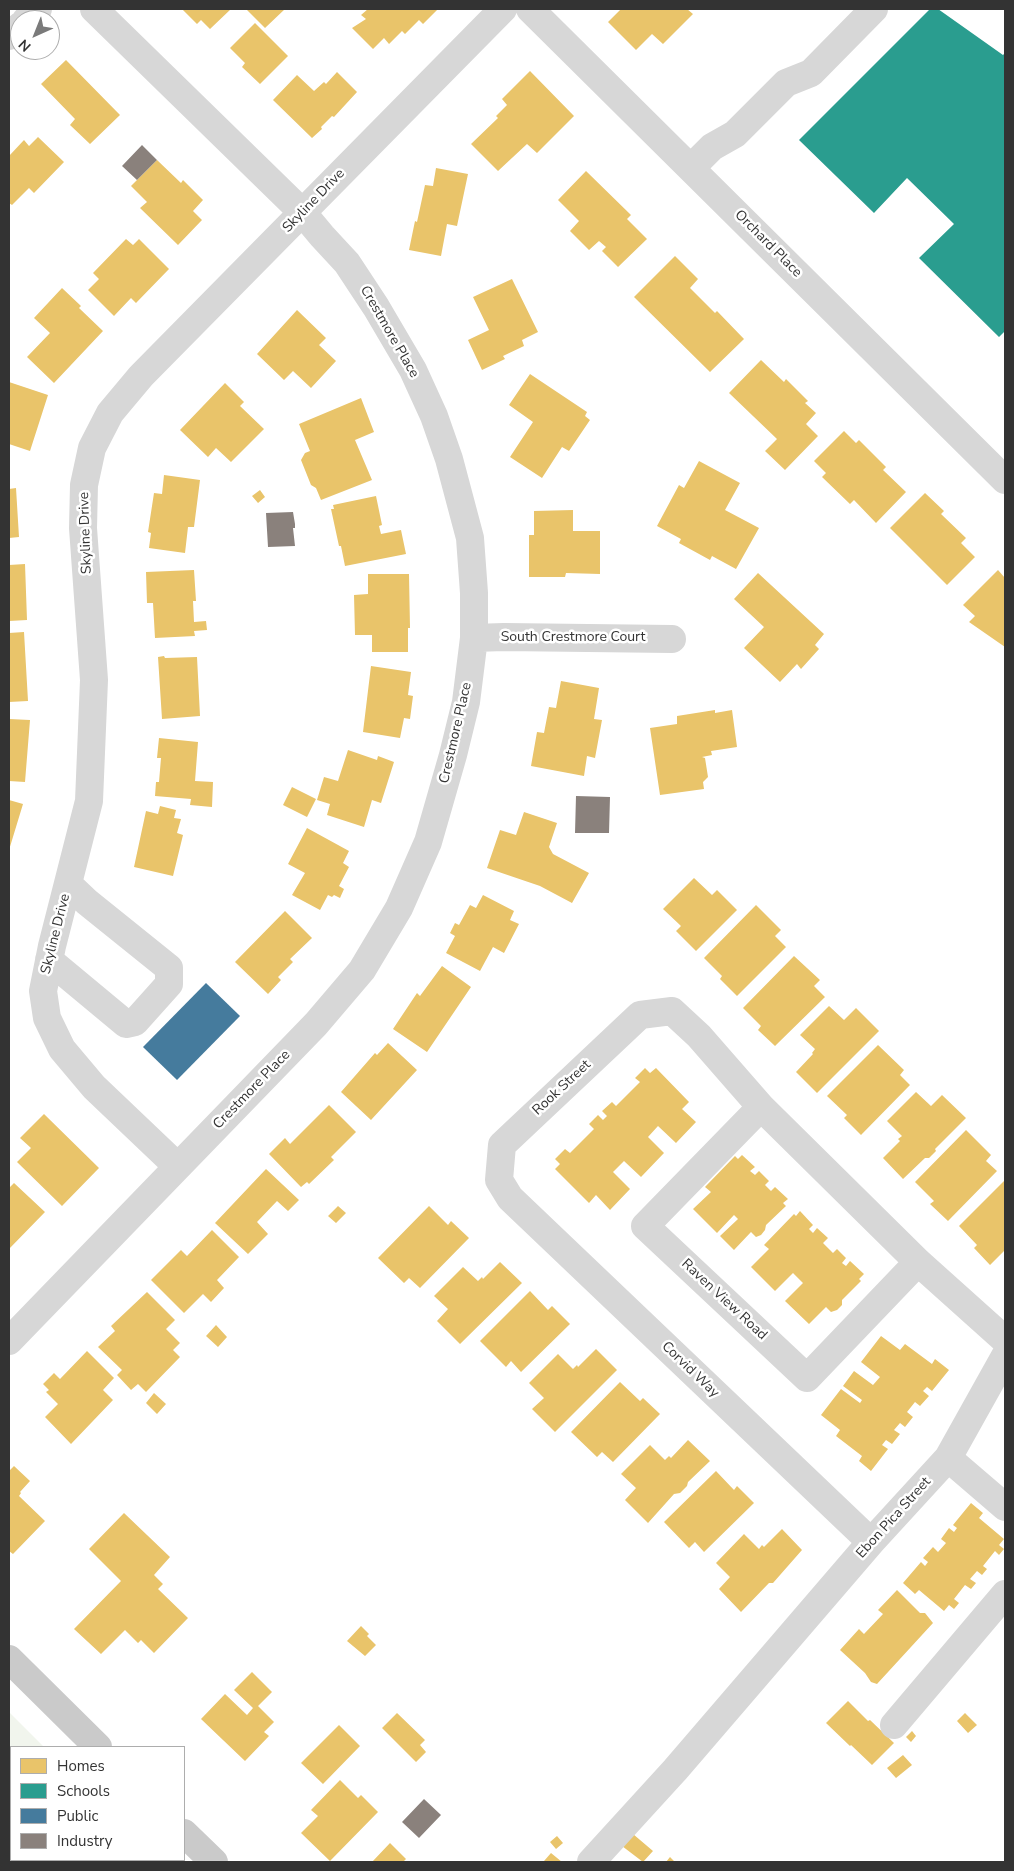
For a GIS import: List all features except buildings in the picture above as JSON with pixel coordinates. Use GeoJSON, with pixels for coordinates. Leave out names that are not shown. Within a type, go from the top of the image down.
{"type":"FeatureCollection","features":[{"type":"Feature","properties":{"kind":"main road"},"geometry":{"type":"LineString","coordinates":[[9,1659],[97,1746]]}},
{"type":"Feature","properties":{"kind":"main road"},"geometry":{"type":"LineString","coordinates":[[185,1833],[214,1862]]}},
{"type":"Feature","properties":{"kind":"street","name":"Crestmore Place"},"geometry":{"type":"LineString","coordinates":[[9,1340],[333,1004],[362,970],[399,908],[428,842],[466,702],[474,638],[474,593],[470,538],[449,459],[434,416],[413,370],[376,306],[347,263],[302,212],[94,9]]}},
{"type":"Feature","properties":{"kind":"street","name":"Skyline Drive"},"geometry":{"type":"LineString","coordinates":[[177,1166],[94,1087],[62,1048],[47,1018],[43,991],[89,801],[93,742],[94,680],[83,528],[84,485],[92,448],[110,413],[141,376],[503,9]]}},
{"type":"Feature","properties":{"kind":"street","name":"Orchard Place"},"geometry":{"type":"LineString","coordinates":[[530,9],[1005,480]]}},
{"type":"Feature","properties":{"kind":"street"},"geometry":{"type":"LineString","coordinates":[[691,168],[712,147],[735,134],[786,83],[811,73],[874,9]]}},
{"type":"Feature","properties":{"kind":"street"},"geometry":{"type":"LineString","coordinates":[[712,147],[723,120]]}},
{"type":"Feature","properties":{"kind":"street","name":"South Crestmore Court"},"geometry":{"type":"LineString","coordinates":[[474,638],[672,638]]}},
{"type":"Feature","properties":{"kind":"street"},"geometry":{"type":"LineString","coordinates":[[49,960],[126,1024],[135,1022],[168,984],[169,968],[87,902],[68,884]]}},
{"type":"Feature","properties":{"kind":"street","name":"Rook Street"},"geometry":{"type":"LineString","coordinates":[[510,1198],[499,1180],[502,1145],[640,1015],[672,1011],[699,1036],[761,1107]]}},
{"type":"Feature","properties":{"kind":"street"},"geometry":{"type":"LineString","coordinates":[[761,1107],[918,1262],[1005,1340]]}},
{"type":"Feature","properties":{"kind":"street","name":"Raven View Road"},"geometry":{"type":"LineString","coordinates":[[761,1107],[645,1226],[807,1378],[918,1262]]}},
{"type":"Feature","properties":{"kind":"street","name":"Corvid Way"},"geometry":{"type":"LineString","coordinates":[[510,1198],[871,1542]]}},
{"type":"Feature","properties":{"kind":"street","name":"Ebon Pica Street"},"geometry":{"type":"LineString","coordinates":[[591,1862],[675,1770],[871,1542],[948,1458],[1005,1356]]}},
{"type":"Feature","properties":{"kind":"street"},"geometry":{"type":"LineString","coordinates":[[948,1458],[1005,1507]]}},
{"type":"Feature","properties":{"kind":"street"},"geometry":{"type":"LineString","coordinates":[[894,1725],[1005,1594]]}},
{"type":"Feature","properties":{"kind":"shaded area"},"geometry":{"type":"Polygon","coordinates":[[[9,1712],[43,1746],[10,1746],[10,1861],[159,1862],[9,1862],[9,1712]]]}}]}
